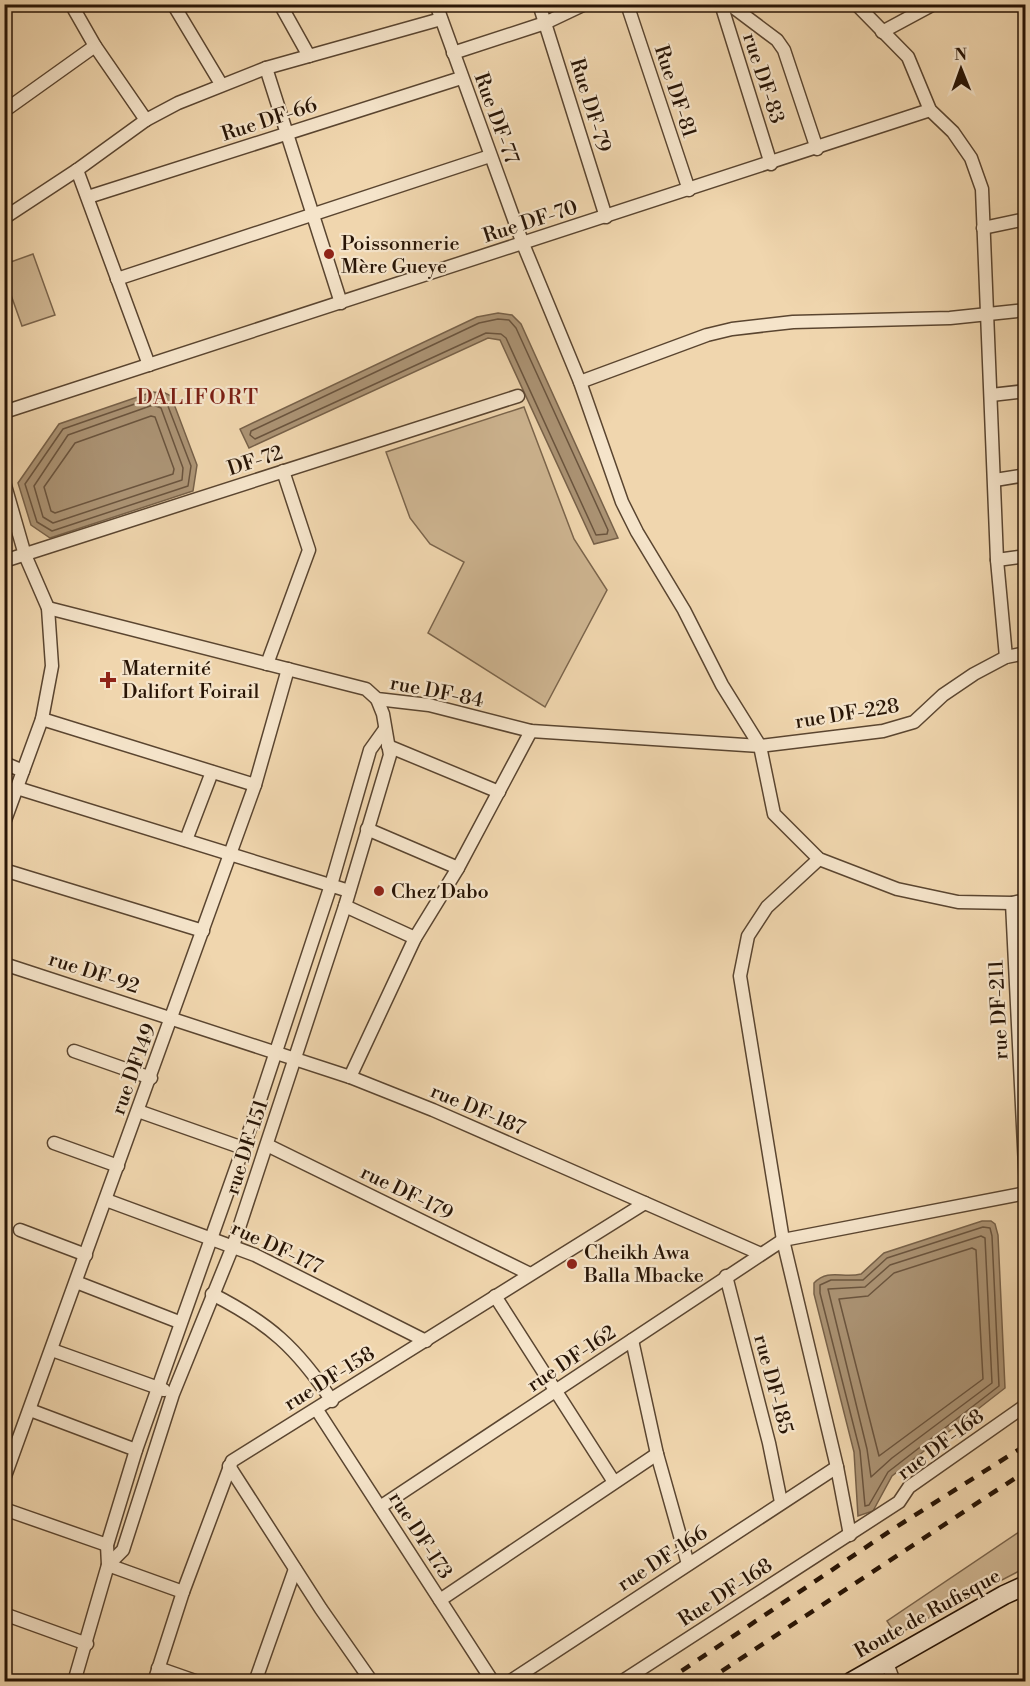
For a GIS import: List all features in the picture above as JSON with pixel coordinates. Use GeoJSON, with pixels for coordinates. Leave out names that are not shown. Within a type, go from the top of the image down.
{"type":"FeatureCollection","features":[{"type":"Feature","properties":{"kind":"main road","name":"Route de Rufisque"},"geometry":{"type":"LineString","coordinates":[[851,1682],[886,1660],[1026,1585]]}},
{"type":"Feature","properties":{"kind":"street"},"geometry":{"type":"LineString","coordinates":[[71,4],[95,46],[146,120]]}},
{"type":"Feature","properties":{"kind":"street"},"geometry":{"type":"LineString","coordinates":[[173,4],[221,84]]}},
{"type":"Feature","properties":{"kind":"street"},"geometry":{"type":"LineString","coordinates":[[280,4],[309,56]]}},
{"type":"Feature","properties":{"kind":"street","name":"Rue DF-77"},"geometry":{"type":"LineString","coordinates":[[436,4],[490,156],[580,382],[622,502],[637,532],[684,610],[722,685],[760,746]]}},
{"type":"Feature","properties":{"kind":"street","name":"Rue DF-79"},"geometry":{"type":"LineString","coordinates":[[539,4],[606,217]]}},
{"type":"Feature","properties":{"kind":"street"},"geometry":{"type":"LineString","coordinates":[[453,53],[545,23],[585,4]]}},
{"type":"Feature","properties":{"kind":"street","name":"Rue DF-81"},"geometry":{"type":"LineString","coordinates":[[627,4],[689,190]]}},
{"type":"Feature","properties":{"kind":"street","name":"rue DF-83"},"geometry":{"type":"LineString","coordinates":[[721,4],[771,164]]}},
{"type":"Feature","properties":{"kind":"street"},"geometry":{"type":"LineString","coordinates":[[729,4],[777,40],[784,50],[818,149]]}},
{"type":"Feature","properties":{"kind":"street"},"geometry":{"type":"LineString","coordinates":[[856,4],[908,57],[930,110],[953,132],[978,172],[985,208],[983,228],[997,560],[1006,657]]}},
{"type":"Feature","properties":{"kind":"street"},"geometry":{"type":"LineString","coordinates":[[882,32],[934,4]]}},
{"type":"Feature","properties":{"kind":"street"},"geometry":{"type":"LineString","coordinates":[[4,218],[77,170],[146,120],[221,84],[266,68],[441,19]]}},
{"type":"Feature","properties":{"kind":"street"},"geometry":{"type":"LineString","coordinates":[[4,111],[95,46]]}},
{"type":"Feature","properties":{"kind":"street"},"geometry":{"type":"LineString","coordinates":[[266,68],[341,303]]}},
{"type":"Feature","properties":{"kind":"street","name":"Rue DF-66"},"geometry":{"type":"LineString","coordinates":[[88,197],[461,78]]}},
{"type":"Feature","properties":{"kind":"street","name":"Rue DF-70"},"geometry":{"type":"LineString","coordinates":[[4,412],[818,149],[930,110]]}},
{"type":"Feature","properties":{"kind":"street"},"geometry":{"type":"LineString","coordinates":[[117,279],[490,156]]}},
{"type":"Feature","properties":{"kind":"street"},"geometry":{"type":"LineString","coordinates":[[77,170],[148,365]]}},
{"type":"Feature","properties":{"kind":"street"},"geometry":{"type":"LineString","coordinates":[[983,228],[1026,219]]}},
{"type":"Feature","properties":{"kind":"street"},"geometry":{"type":"LineString","coordinates":[[580,382],[707,335],[732,329],[793,322],[950,318],[1026,310]]}},
{"type":"Feature","properties":{"kind":"street"},"geometry":{"type":"LineString","coordinates":[[991,394],[1026,391]]}},
{"type":"Feature","properties":{"kind":"street","name":"DF-72"},"geometry":{"type":"LineString","coordinates":[[4,561],[518,396]]}},
{"type":"Feature","properties":{"kind":"street"},"geometry":{"type":"LineString","coordinates":[[267,664],[309,550],[283,471]]}},
{"type":"Feature","properties":{"kind":"street"},"geometry":{"type":"LineString","coordinates":[[994,480],[1026,475]]}},
{"type":"Feature","properties":{"kind":"street"},"geometry":{"type":"LineString","coordinates":[[4,482],[25,555],[48,608],[52,666],[42,719],[4,824]]}},
{"type":"Feature","properties":{"kind":"street"},"geometry":{"type":"LineString","coordinates":[[997,560],[1026,556]]}},
{"type":"Feature","properties":{"kind":"street","name":"rue DF-84"},"geometry":{"type":"LineString","coordinates":[[48,608],[366,689],[377,699],[429,705],[531,731],[760,746]]}},
{"type":"Feature","properties":{"kind":"street","name":"rue DF-228"},"geometry":{"type":"LineString","coordinates":[[760,746],[883,730],[914,722],[944,695],[974,674],[1006,657],[1026,653]]}},
{"type":"Feature","properties":{"kind":"street","name":"rue DF149"},"geometry":{"type":"LineString","coordinates":[[4,1479],[151,1078],[228,853],[255,785],[288,669]]}},
{"type":"Feature","properties":{"kind":"street","name":"rue DF-151"},"geometry":{"type":"LineString","coordinates":[[108,1565],[123,1550],[173,1394],[233,1246],[345,906],[390,755],[383,714],[377,699]]}},
{"type":"Feature","properties":{"kind":"street"},"geometry":{"type":"LineString","coordinates":[[42,719],[255,785]]}},
{"type":"Feature","properties":{"kind":"street","name":"rue DF-151"},"geometry":{"type":"LineString","coordinates":[[74,1682],[87,1644],[108,1565],[107,1545],[136,1450],[179,1322],[212,1239],[331,885],[370,750],[385,729]]}},
{"type":"Feature","properties":{"kind":"street"},"geometry":{"type":"LineString","coordinates":[[350,1077],[415,939],[458,868],[531,731]]}},
{"type":"Feature","properties":{"kind":"street"},"geometry":{"type":"LineString","coordinates":[[388,746],[499,792]]}},
{"type":"Feature","properties":{"kind":"street"},"geometry":{"type":"LineString","coordinates":[[760,746],[774,814],[819,860],[897,889],[958,902],[1012,903],[1026,900]]}},
{"type":"Feature","properties":{"kind":"street"},"geometry":{"type":"LineString","coordinates":[[4,763],[23,771]]}},
{"type":"Feature","properties":{"kind":"street"},"geometry":{"type":"LineString","coordinates":[[186,840],[212,771]]}},
{"type":"Feature","properties":{"kind":"street"},"geometry":{"type":"LineString","coordinates":[[17,788],[348,891]]}},
{"type":"Feature","properties":{"kind":"street"},"geometry":{"type":"LineString","coordinates":[[368,829],[458,868]]}},
{"type":"Feature","properties":{"kind":"street"},"geometry":{"type":"LineString","coordinates":[[819,860],[767,907],[748,936],[740,976],[783,1240],[837,1467],[850,1535]]}},
{"type":"Feature","properties":{"kind":"street"},"geometry":{"type":"LineString","coordinates":[[4,870],[203,931]]}},
{"type":"Feature","properties":{"kind":"street","name":"rue DF-211"},"geometry":{"type":"LineString","coordinates":[[1012,903],[1024,1109],[1026,1186]]}},
{"type":"Feature","properties":{"kind":"street"},"geometry":{"type":"LineString","coordinates":[[345,906],[415,939]]}},
{"type":"Feature","properties":{"kind":"street","name":"rue DF-92"},"geometry":{"type":"LineString","coordinates":[[4,964],[172,1017]]}},
{"type":"Feature","properties":{"kind":"street","name":"rue DF-187"},"geometry":{"type":"LineString","coordinates":[[172,1017],[295,1057],[433,1110],[761,1254]]}},
{"type":"Feature","properties":{"kind":"street"},"geometry":{"type":"LineString","coordinates":[[74,1051],[151,1078]]}},
{"type":"Feature","properties":{"kind":"street"},"geometry":{"type":"LineString","coordinates":[[138,1111],[243,1148]]}},
{"type":"Feature","properties":{"kind":"street"},"geometry":{"type":"LineString","coordinates":[[54,1143],[118,1166]]}},
{"type":"Feature","properties":{"kind":"street","name":"rue DF-179"},"geometry":{"type":"LineString","coordinates":[[267,1145],[530,1274]]}},
{"type":"Feature","properties":{"kind":"street"},"geometry":{"type":"LineString","coordinates":[[783,1240],[1026,1193]]}},
{"type":"Feature","properties":{"kind":"street","name":"rue DF-177"},"geometry":{"type":"LineString","coordinates":[[106,1200],[233,1246],[426,1341]]}},
{"type":"Feature","properties":{"kind":"street","name":"rue DF-158"},"geometry":{"type":"LineString","coordinates":[[229,1466],[246,1451],[332,1401],[645,1203]]}},
{"type":"Feature","properties":{"kind":"street"},"geometry":{"type":"LineString","coordinates":[[20,1230],[87,1255]]}},
{"type":"Feature","properties":{"kind":"street","name":"rue DF-162"},"geometry":{"type":"LineString","coordinates":[[380,1507],[783,1240]]}},
{"type":"Feature","properties":{"kind":"street","name":"rue DF-185"},"geometry":{"type":"LineString","coordinates":[[726,1276],[782,1503]]}},
{"type":"Feature","properties":{"kind":"street"},"geometry":{"type":"LineString","coordinates":[[76,1282],[179,1322]]}},
{"type":"Feature","properties":{"kind":"street"},"geometry":{"type":"LineString","coordinates":[[212,1294],[281,1336],[309,1367],[332,1401]]}},
{"type":"Feature","properties":{"kind":"street"},"geometry":{"type":"LineString","coordinates":[[495,1296],[614,1482]]}},
{"type":"Feature","properties":{"kind":"street"},"geometry":{"type":"LineString","coordinates":[[632,1340],[657,1454],[688,1564]]}},
{"type":"Feature","properties":{"kind":"street"},"geometry":{"type":"LineString","coordinates":[[52,1350],[173,1394]]}},
{"type":"Feature","properties":{"kind":"street","name":"rue DF-168"},"geometry":{"type":"LineString","coordinates":[[850,1535],[899,1502],[909,1487],[1026,1405]]}},
{"type":"Feature","properties":{"kind":"street"},"geometry":{"type":"LineString","coordinates":[[30,1410],[136,1450]]}},
{"type":"Feature","properties":{"kind":"street","name":"rue DF-173"},"geometry":{"type":"LineString","coordinates":[[317,1410],[493,1682]]}},
{"type":"Feature","properties":{"kind":"street"},"geometry":{"type":"LineString","coordinates":[[440,1600],[657,1454]]}},
{"type":"Feature","properties":{"kind":"street"},"geometry":{"type":"LineString","coordinates":[[229,1466],[295,1569],[372,1682]]}},
{"type":"Feature","properties":{"kind":"street"},"geometry":{"type":"LineString","coordinates":[[154,1682],[183,1592],[229,1466]]}},
{"type":"Feature","properties":{"kind":"street","name":"rue DF-166"},"geometry":{"type":"LineString","coordinates":[[509,1682],[837,1467]]}},
{"type":"Feature","properties":{"kind":"street"},"geometry":{"type":"LineString","coordinates":[[4,1509],[107,1545]]}},
{"type":"Feature","properties":{"kind":"street","name":"Rue DF-168"},"geometry":{"type":"LineString","coordinates":[[621,1682],[850,1535]]}},
{"type":"Feature","properties":{"kind":"street"},"geometry":{"type":"LineString","coordinates":[[108,1565],[183,1592]]}},
{"type":"Feature","properties":{"kind":"street"},"geometry":{"type":"LineString","coordinates":[[255,1682],[295,1569]]}},
{"type":"Feature","properties":{"kind":"street"},"geometry":{"type":"LineString","coordinates":[[4,1614],[87,1644]]}},
{"type":"Feature","properties":{"kind":"street"},"geometry":{"type":"LineString","coordinates":[[886,1660],[894,1682]]}},
{"type":"Feature","properties":{"kind":"street"},"geometry":{"type":"LineString","coordinates":[[158,1668],[198,1682]]}},
{"type":"Feature","properties":{"kind":"shaded area"},"geometry":{"type":"Polygon","coordinates":[[[33,254],[55,315],[22,326],[5,278],[5,264],[33,254]]]}},
{"type":"Feature","properties":{"kind":"shaded area"},"geometry":{"type":"Polygon","coordinates":[[[524,407],[574,539],[607,590],[545,707],[428,633],[464,562],[430,544],[410,518],[386,452],[524,407]]]}},
{"type":"Feature","properties":{"kind":"shaded area"},"geometry":{"type":"Polygon","coordinates":[[[1025,1528],[1025,1568],[896,1635],[887,1621],[1025,1528]]]}},
{"type":"Feature","properties":{"kind":"water"},"geometry":{"type":"Polygon","coordinates":[[[498,313],[512,315],[521,324],[618,538],[594,544],[500,340],[488,338],[249,448],[240,429],[477,317],[498,313]]]}},
{"type":"Feature","properties":{"kind":"water"},"geometry":{"type":"Polygon","coordinates":[[[152,392],[171,396],[197,465],[193,491],[50,538],[31,525],[18,483],[59,424],[152,392]]]}},
{"type":"Feature","properties":{"kind":"water"},"geometry":{"type":"Polygon","coordinates":[[[982,1221],[991,1221],[995,1224],[998,1235],[1005,1388],[892,1476],[873,1511],[858,1516],[854,1452],[814,1294],[814,1283],[825,1276],[861,1274],[884,1253],[982,1221]]]}},
{"type":"Feature","properties":{"kind":"railway"},"geometry":{"type":"LineString","coordinates":[[665,1682],[893,1529],[1026,1445]]}},
{"type":"Feature","properties":{"kind":"railway"},"geometry":{"type":"LineString","coordinates":[[705,1682],[1026,1471]]}},
{"type":"Feature","properties":{"kind":"place","name":"Poissonnerie Mère Gueye"},"geometry":{"type":"Point","coordinates":[329,254]}},
{"type":"Feature","properties":{"kind":"place","name":"Maternité Dalifort Foirail"},"geometry":{"type":"Point","coordinates":[108,680]}},
{"type":"Feature","properties":{"kind":"place","name":"Chez Dabo"},"geometry":{"type":"Point","coordinates":[379,891]}},
{"type":"Feature","properties":{"kind":"place","name":"Cheikh Awa Balla Mbacke"},"geometry":{"type":"Point","coordinates":[572,1264]}},
{"type":"Feature","properties":{"kind":"district","name":"DALIFORT"},"geometry":{"type":"Point","coordinates":[198,397]}}]}
